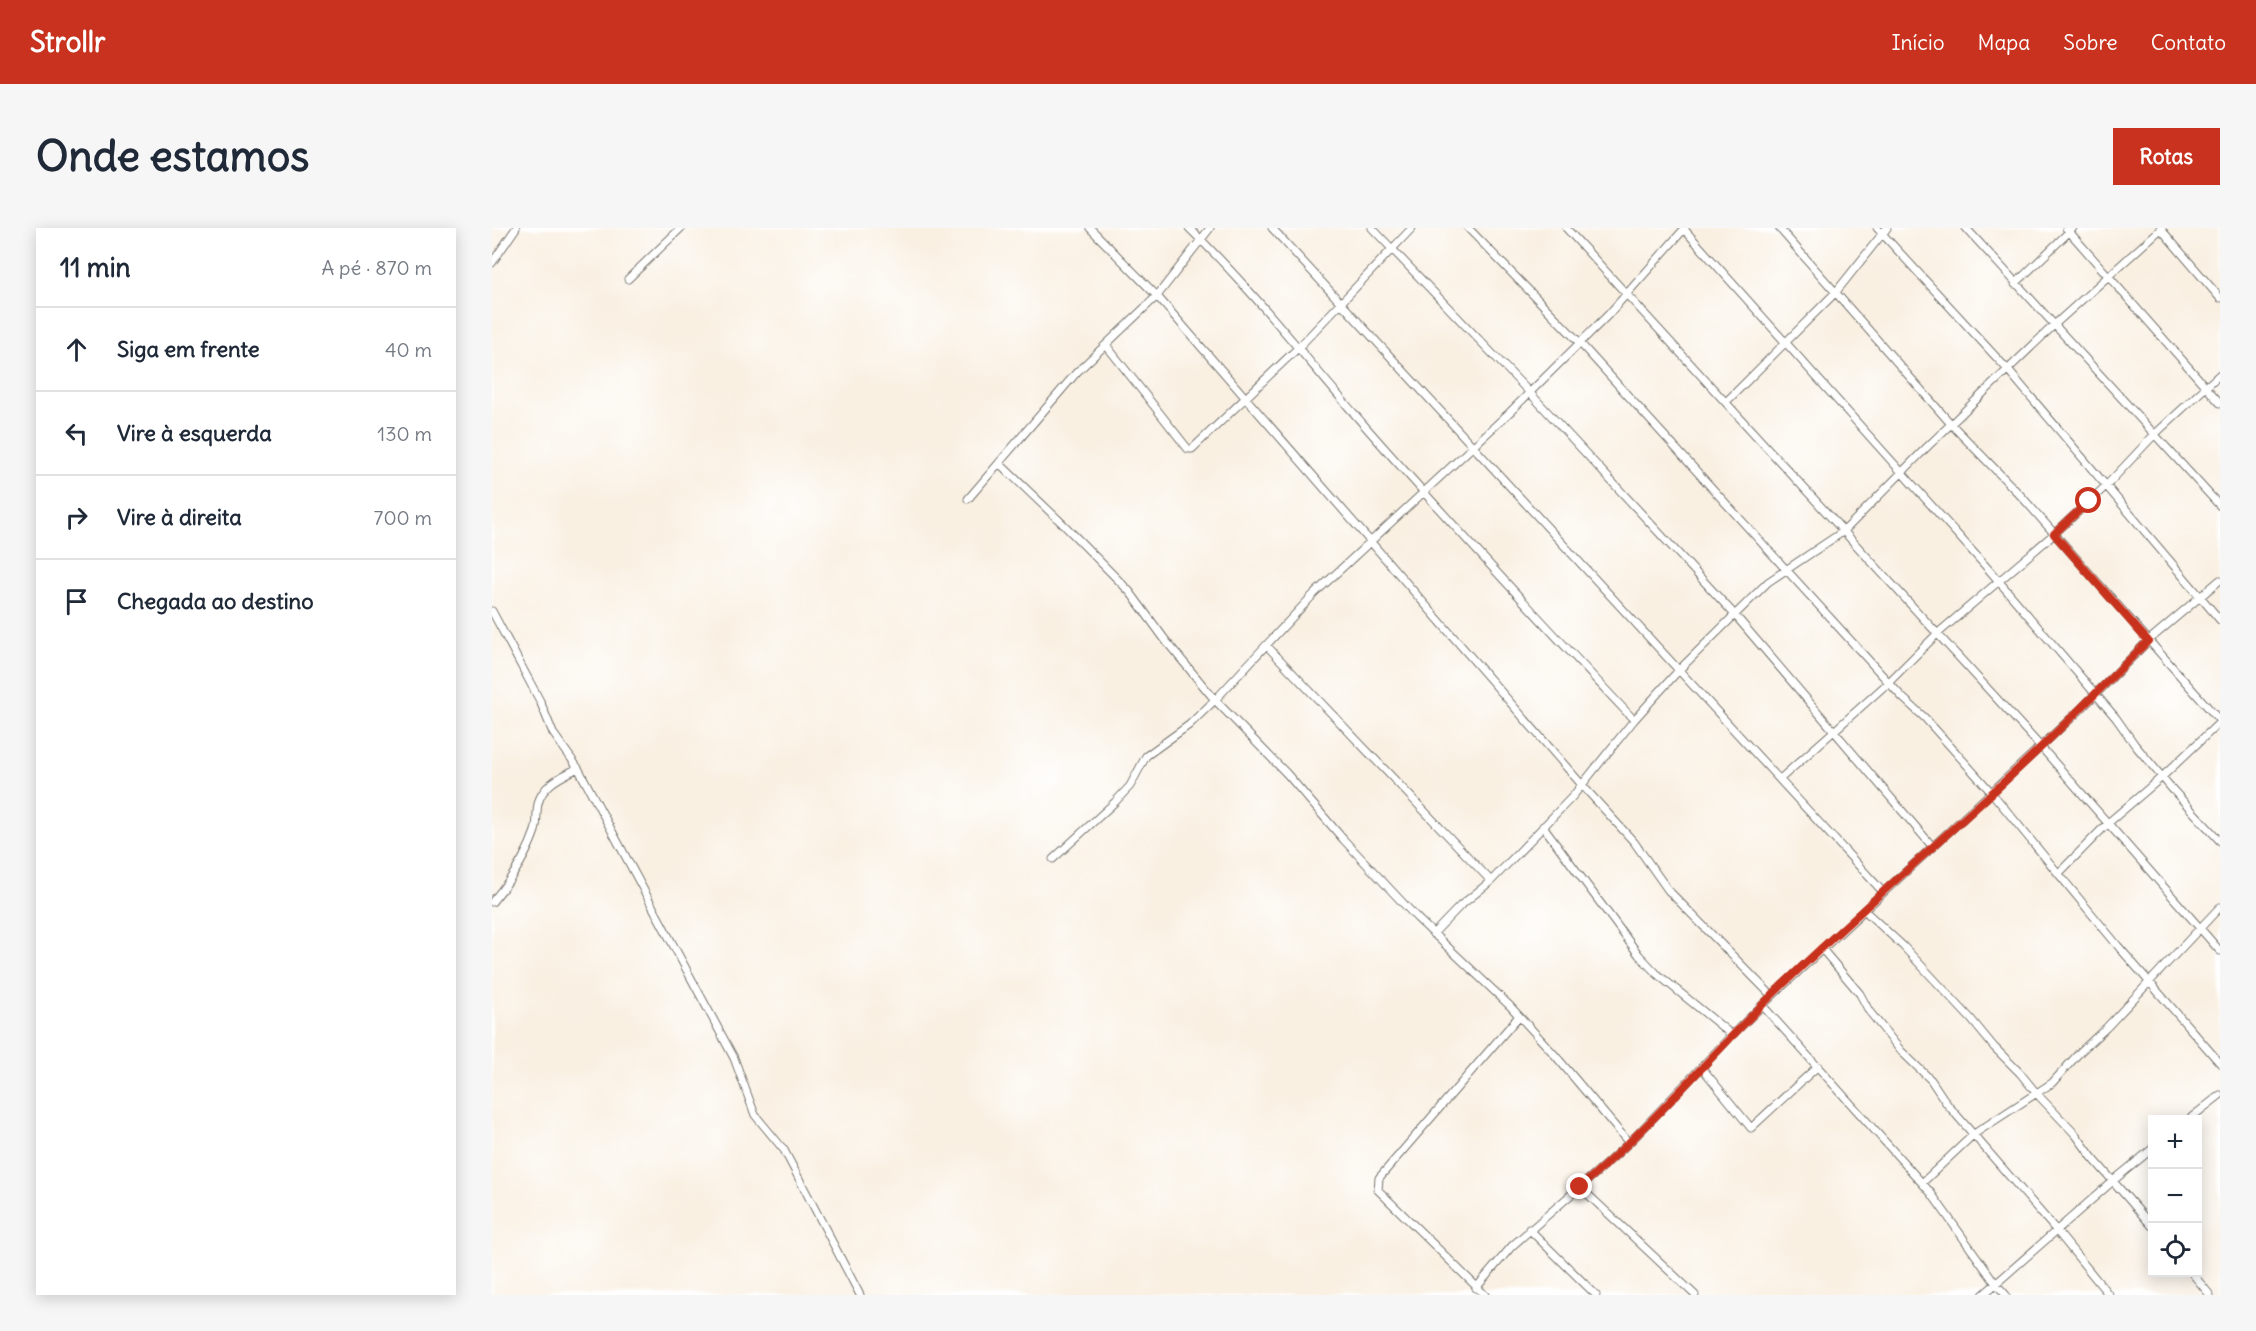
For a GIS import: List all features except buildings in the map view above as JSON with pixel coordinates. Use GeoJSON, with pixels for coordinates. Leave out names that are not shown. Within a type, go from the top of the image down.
{"type":"FeatureCollection","features":[{"type":"Feature","properties":{"kind":"street"},"geometry":{"type":"LineString","coordinates":[[492,263],[516,228]]}},
{"type":"Feature","properties":{"kind":"street"},"geometry":{"type":"LineString","coordinates":[[628,279],[681,228]]}},
{"type":"Feature","properties":{"kind":"street"},"geometry":{"type":"LineString","coordinates":[[1090,228],[1157,296],[1582,786],[1634,842],[1668,890],[1772,996]]}},
{"type":"Feature","properties":{"kind":"street"},"geometry":{"type":"LineString","coordinates":[[1189,228],[1229,267],[1423,493],[1634,720]]}},
{"type":"Feature","properties":{"kind":"street"},"geometry":{"type":"LineString","coordinates":[[968,499],[1077,372],[1157,296],[1210,228]]}},
{"type":"Feature","properties":{"kind":"street"},"geometry":{"type":"LineString","coordinates":[[1272,228],[1883,892]]}},
{"type":"Feature","properties":{"kind":"street"},"geometry":{"type":"LineString","coordinates":[[1372,228],[1530,393],[1735,615],[1932,846]]}},
{"type":"Feature","properties":{"kind":"street"},"geometry":{"type":"LineString","coordinates":[[1106,345],[1188,449],[1192,449],[1299,347],[1412,228]]}},
{"type":"Feature","properties":{"kind":"street"},"geometry":{"type":"LineString","coordinates":[[1468,228],[1580,343],[1889,682],[1926,718],[2220,1063]]}},
{"type":"Feature","properties":{"kind":"street"},"geometry":{"type":"LineString","coordinates":[[1566,228],[2041,747],[2220,951]]}},
{"type":"Feature","properties":{"kind":"street"},"geometry":{"type":"LineString","coordinates":[[1053,859],[1123,794],[1130,786],[1146,756],[1189,724],[1215,700],[1314,594],[1530,393],[1627,294],[1684,228],[1999,582],[2095,694],[2162,777],[2220,840]]}},
{"type":"Feature","properties":{"kind":"street"},"geometry":{"type":"LineString","coordinates":[[1779,228],[1951,424],[2054,534],[2220,722],[2162,777],[2108,823],[2059,873]]}},
{"type":"Feature","properties":{"kind":"street"},"geometry":{"type":"LineString","coordinates":[[1966,228],[2220,506]]}},
{"type":"Feature","properties":{"kind":"street"},"geometry":{"type":"LineString","coordinates":[[1433,934],[1462,904],[1491,881],[1582,786],[1634,720],[1679,670],[1768,582],[1844,531],[1951,424],[2161,228],[2220,298]]}},
{"type":"Feature","properties":{"kind":"street"},"geometry":{"type":"LineString","coordinates":[[2015,284],[2069,229],[2220,403]]}},
{"type":"Feature","properties":{"kind":"street"},"geometry":{"type":"LineString","coordinates":[[1726,402],[1836,292],[1882,230],[2008,370],[2220,620]]}},
{"type":"Feature","properties":{"kind":"street"},"geometry":{"type":"LineString","coordinates":[[1780,779],[1889,682],[1937,634],[2054,534],[2154,435],[2220,375]]}},
{"type":"Feature","properties":{"kind":"street"},"geometry":{"type":"LineString","coordinates":[[999,463],[1130,592],[1166,641],[1215,700],[1287,774],[1343,839],[1433,934],[1520,1016],[1629,1143]]}},
{"type":"Feature","properties":{"kind":"street"},"geometry":{"type":"LineString","coordinates":[[1476,1288],[1497,1261],[1529,1229],[1629,1143],[1762,1005],[2041,747],[2148,641],[2220,580]]}},
{"type":"Feature","properties":{"kind":"street"},"geometry":{"type":"LineString","coordinates":[[492,611],[540,701],[553,734],[578,768],[734,1058],[755,1115],[784,1150],[860,1295]]}},
{"type":"Feature","properties":{"kind":"street"},"geometry":{"type":"LineString","coordinates":[[1267,646],[1491,881]]}},
{"type":"Feature","properties":{"kind":"street"},"geometry":{"type":"LineString","coordinates":[[492,903],[508,883],[526,852],[536,829],[538,802],[545,790],[553,781],[578,768]]}},
{"type":"Feature","properties":{"kind":"street"},"geometry":{"type":"LineString","coordinates":[[1543,826],[1639,955],[1656,974],[1732,1035]]}},
{"type":"Feature","properties":{"kind":"street"},"geometry":{"type":"LineString","coordinates":[[1922,1183],[1974,1134],[2052,1083],[2220,907]]}},
{"type":"Feature","properties":{"kind":"street"},"geometry":{"type":"LineString","coordinates":[[1864,910],[1903,946],[2020,1073],[2076,1135],[2092,1157],[2150,1223]]}},
{"type":"Feature","properties":{"kind":"street"},"geometry":{"type":"LineString","coordinates":[[1822,949],[1860,994],[1869,1011],[1901,1052],[1931,1080],[1947,1104],[2109,1295]]}},
{"type":"Feature","properties":{"kind":"street"},"geometry":{"type":"LineString","coordinates":[[1762,1005],[1931,1193],[2006,1295]]}},
{"type":"Feature","properties":{"kind":"street"},"geometry":{"type":"LineString","coordinates":[[1485,1295],[1378,1191],[1377,1185],[1379,1178],[1416,1133],[1520,1016]]}},
{"type":"Feature","properties":{"kind":"street"},"geometry":{"type":"LineString","coordinates":[[1702,1068],[1751,1128],[1818,1066]]}},
{"type":"Feature","properties":{"kind":"street"},"geometry":{"type":"LineString","coordinates":[[2193,1115],[2220,1095]]}},
{"type":"Feature","properties":{"kind":"street"},"geometry":{"type":"LineString","coordinates":[[1983,1295],[2148,1152]]}},
{"type":"Feature","properties":{"kind":"street"},"geometry":{"type":"LineString","coordinates":[[1580,1187],[1695,1295]]}},
{"type":"Feature","properties":{"kind":"street"},"geometry":{"type":"LineString","coordinates":[[1529,1229],[1596,1295]]}},
{"type":"Feature","properties":{"kind":"street"},"geometry":{"type":"LineString","coordinates":[[2195,1277],[2210,1295]]}},
{"type":"Feature","properties":{"kind":"route"},"geometry":{"type":"LineString","coordinates":[[1580,1187],[1634,1138],[1762,1005],[1932,846],[2018,770],[2148,641],[2054,534],[2089,501]]}}]}
